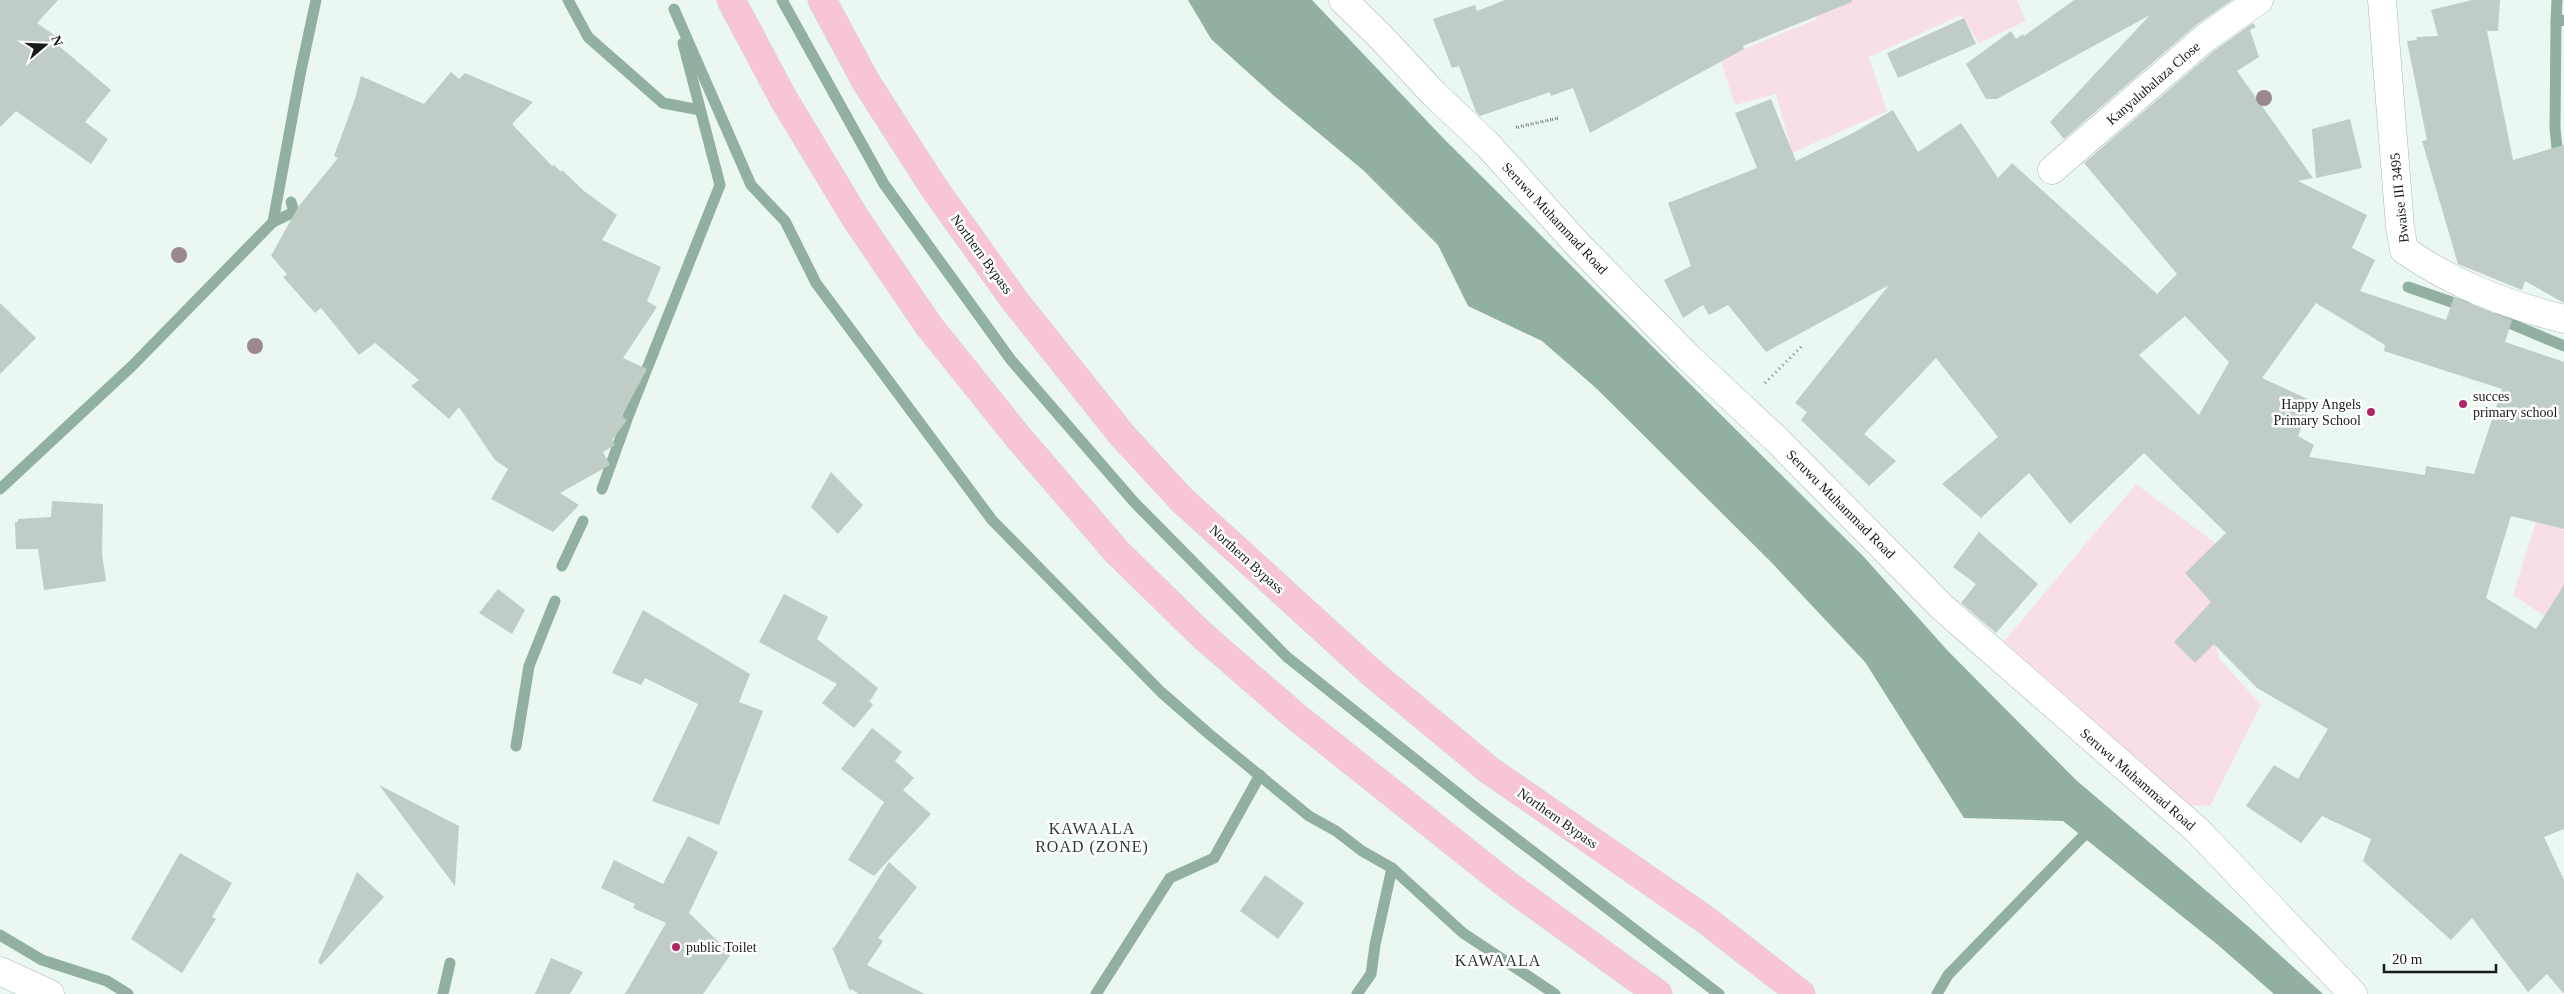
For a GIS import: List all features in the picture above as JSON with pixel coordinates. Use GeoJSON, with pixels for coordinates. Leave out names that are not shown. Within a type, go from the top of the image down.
{"type":"FeatureCollection","features":[{"type":"Feature","properties":{"kind":"highway"},"geometry":{"type":"LineString","coordinates":[[731,0],[783,98],[856,219],[929,326],[1018,437],[1118,552],[1203,636],[1294,715],[1504,883],[1658,994]]}},
{"type":"Feature","properties":{"kind":"highway","name":"Northern Bypass"},"geometry":{"type":"LineString","coordinates":[[822,0],[866,82],[934,188],[1015,301],[1122,435],[1182,500],[1373,674],[1489,770],[1706,920],[1801,994]]}},
{"type":"Feature","properties":{"kind":"street","name":"Seruwu Muhammad Road"},"geometry":{"type":"LineString","coordinates":[[1342,0],[1380,36],[1434,94],[1488,145],[1579,246],[1667,336],[1777,440],[1942,607],[2197,830],[2353,994]]}},
{"type":"Feature","properties":{"kind":"street","name":"Kanyalubalaza Close"},"geometry":{"type":"LineString","coordinates":[[2052,170],[2205,38],[2259,0]]}},
{"type":"Feature","properties":{"kind":"street","name":"Bwaise III 3495"},"geometry":{"type":"LineString","coordinates":[[2382,0],[2400,227],[2404,250],[2436,272],[2513,306],[2564,319]]}},
{"type":"Feature","properties":{"kind":"street"},"geometry":{"type":"LineString","coordinates":[[0,971],[50,994]]}},
{"type":"Feature","properties":{"kind":"path"},"geometry":{"type":"LineString","coordinates":[[1747,413],[1760,388],[1802,346]]}},
{"type":"Feature","properties":{"kind":"shaded area"},"geometry":{"type":"Polygon","coordinates":[[[1188,0],[1312,0],[1445,140],[1864,557],[1947,650],[2076,780],[2250,928],[2323,994],[2274,994],[2218,945],[2063,821],[1964,818],[1865,662],[1771,562],[1596,388],[1542,341],[1468,306],[1438,245],[1363,170],[1273,95],[1211,39],[1188,0]]]}},
{"type":"Feature","properties":{"kind":"shaded area"},"geometry":{"type":"Polygon","coordinates":[[[1809,0],[2017,0],[2026,21],[1979,43],[1961,15],[1869,57],[1887,111],[1792,153],[1776,94],[1735,105],[1720,59],[1817,19],[1809,0]]]}},
{"type":"Feature","properties":{"kind":"shaded area"},"geometry":{"type":"Polygon","coordinates":[[[2564,432],[2564,595],[2559,591],[2547,618],[2513,595],[2564,432]]]}},
{"type":"Feature","properties":{"kind":"shaded area"},"geometry":{"type":"Polygon","coordinates":[[[2136,484],[2230,554],[2215,643],[2219,658],[2261,705],[2210,806],[2181,805],[2001,645],[2136,484]]]}},
{"type":"Feature","properties":{"kind":"building"},"geometry":{"type":"Polygon","coordinates":[[[0,0],[58,0],[37,23],[57,37],[53,41],[111,90],[85,122],[108,139],[91,164],[16,111],[0,127],[0,0]]]}},
{"type":"Feature","properties":{"kind":"building"},"geometry":{"type":"Polygon","coordinates":[[[1505,0],[1852,0],[1852,2],[1743,46],[1744,49],[1590,133],[1573,88],[1551,96],[1550,92],[1480,116],[1476,112],[1459,66],[1452,68],[1433,19],[1475,5],[1477,11],[1505,0]]]}},
{"type":"Feature","properties":{"kind":"building"},"geometry":{"type":"Polygon","coordinates":[[[2074,0],[2232,0],[2195,26],[2064,139],[2050,122],[2150,15],[1997,99],[1986,99],[1966,64],[2011,31],[2016,39],[2023,34],[2024,36],[2074,0]]]}},
{"type":"Feature","properties":{"kind":"building"},"geometry":{"type":"Polygon","coordinates":[[[2472,0],[2500,0],[2498,31],[2487,31],[2513,160],[2564,145],[2564,303],[2525,281],[2522,290],[2458,264],[2422,141],[2427,140],[2407,41],[2417,40],[2416,37],[2438,36],[2431,10],[2472,0]]]}},
{"type":"Feature","properties":{"kind":"building"},"geometry":{"type":"Polygon","coordinates":[[[1964,18],[1976,44],[1898,78],[1887,53],[1964,18]]]}},
{"type":"Feature","properties":{"kind":"building"},"geometry":{"type":"Polygon","coordinates":[[[2253,23],[2256,27],[2250,30],[2259,57],[2237,71],[2313,178],[2298,181],[2367,215],[2352,248],[2375,260],[2360,291],[2446,320],[2454,297],[2512,320],[2505,342],[2564,362],[2564,529],[2511,516],[2486,598],[2536,629],[2564,585],[2564,829],[2544,837],[2564,880],[2564,994],[2547,974],[2528,992],[2472,918],[2451,940],[2363,861],[2371,839],[2322,816],[2301,843],[2246,806],[2274,765],[2298,779],[2328,729],[2257,688],[2214,644],[2195,663],[2174,642],[2211,602],[2185,573],[2226,533],[2144,453],[2070,524],[2029,473],[1981,518],[1942,484],[1998,437],[1936,358],[1864,434],[1896,461],[1869,486],[1801,420],[1807,412],[1795,403],[1889,285],[1766,352],[1728,305],[1709,315],[1703,305],[1683,318],[1664,280],[1691,266],[1668,203],[1757,168],[1735,113],[1771,99],[1796,161],[1851,134],[1893,110],[1918,152],[1961,123],[1998,178],[2012,163],[2157,294],[2177,274],[2084,163],[2215,50],[2253,23]],[[2316,303],[2262,378],[2312,401],[2298,436],[2314,445],[2309,457],[2425,475],[2426,466],[2474,474],[2502,389],[2384,351],[2385,345],[2316,303]],[[2185,316],[2139,355],[2199,415],[2229,362],[2185,316]]]}},
{"type":"Feature","properties":{"kind":"building"},"geometry":{"type":"Polygon","coordinates":[[[451,72],[459,79],[465,73],[533,102],[512,124],[552,166],[554,165],[561,172],[562,170],[584,191],[617,215],[602,240],[661,267],[647,301],[657,307],[623,358],[647,369],[622,416],[627,420],[612,440],[615,445],[603,452],[610,465],[560,493],[579,505],[553,532],[491,499],[508,469],[495,460],[459,407],[449,419],[411,386],[419,380],[375,343],[359,355],[321,308],[315,313],[283,277],[287,274],[271,256],[298,207],[338,158],[334,156],[355,99],[361,76],[424,104],[451,72]]]}},
{"type":"Feature","properties":{"kind":"building"},"geometry":{"type":"Polygon","coordinates":[[[2350,119],[2362,168],[2316,178],[2312,129],[2350,119]]]}},
{"type":"Feature","properties":{"kind":"building"},"geometry":{"type":"Polygon","coordinates":[[[0,303],[36,338],[0,374],[0,303]]]}},
{"type":"Feature","properties":{"kind":"building"},"geometry":{"type":"Polygon","coordinates":[[[831,472],[863,505],[838,534],[811,507],[831,472]]]}},
{"type":"Feature","properties":{"kind":"building"},"geometry":{"type":"Polygon","coordinates":[[[52,501],[103,504],[102,554],[106,581],[44,590],[38,549],[16,549],[15,522],[18,522],[18,519],[51,517],[52,501]]]}},
{"type":"Feature","properties":{"kind":"building"},"geometry":{"type":"Polygon","coordinates":[[[1979,532],[2038,584],[1996,633],[1961,603],[1976,584],[1953,567],[1979,532]]]}},
{"type":"Feature","properties":{"kind":"building"},"geometry":{"type":"Polygon","coordinates":[[[498,589],[525,610],[512,634],[479,613],[498,589]]]}},
{"type":"Feature","properties":{"kind":"building"},"geometry":{"type":"Polygon","coordinates":[[[784,594],[828,617],[817,639],[878,688],[870,701],[867,699],[873,705],[854,728],[822,703],[837,684],[759,642],[784,594]]]}},
{"type":"Feature","properties":{"kind":"building"},"geometry":{"type":"Polygon","coordinates":[[[643,610],[750,674],[739,702],[763,711],[719,825],[652,801],[698,704],[645,678],[641,685],[612,673],[643,610]]]}},
{"type":"Feature","properties":{"kind":"building"},"geometry":{"type":"Polygon","coordinates":[[[872,728],[902,752],[895,761],[914,778],[903,790],[931,814],[874,876],[848,860],[884,802],[841,769],[872,728]]]}},
{"type":"Feature","properties":{"kind":"building"},"geometry":{"type":"Polygon","coordinates":[[[379,785],[459,826],[455,886],[379,785]]]}},
{"type":"Feature","properties":{"kind":"building"},"geometry":{"type":"Polygon","coordinates":[[[688,836],[718,852],[689,913],[731,954],[703,994],[625,994],[666,923],[633,908],[635,904],[601,888],[614,860],[663,884],[688,836]]]}},
{"type":"Feature","properties":{"kind":"building"},"geometry":{"type":"Polygon","coordinates":[[[180,853],[232,883],[212,917],[216,919],[182,973],[131,939],[180,853]]]}},
{"type":"Feature","properties":{"kind":"building"},"geometry":{"type":"Polygon","coordinates":[[[889,862],[917,887],[878,938],[883,941],[867,965],[925,994],[859,994],[851,989],[850,991],[832,947],[834,948],[889,862]]]}},
{"type":"Feature","properties":{"kind":"building"},"geometry":{"type":"Polygon","coordinates":[[[357,872],[384,897],[321,965],[318,962],[357,872]]]}},
{"type":"Feature","properties":{"kind":"building"},"geometry":{"type":"Polygon","coordinates":[[[1265,875],[1304,903],[1278,939],[1240,911],[1265,875]]]}},
{"type":"Feature","properties":{"kind":"building"},"geometry":{"type":"Polygon","coordinates":[[[551,958],[583,972],[570,994],[535,994],[551,958]]]}},
{"type":"Feature","properties":{"kind":"waterway"},"geometry":{"type":"LineString","coordinates":[[0,489],[132,366],[273,222],[316,0]]}},
{"type":"Feature","properties":{"kind":"waterway"},"geometry":{"type":"LineString","coordinates":[[568,0],[588,37],[663,103],[700,110]]}},
{"type":"Feature","properties":{"kind":"waterway"},"geometry":{"type":"LineString","coordinates":[[782,0],[884,184],[1011,360],[1134,502],[1287,657],[1480,811],[1719,994]]}},
{"type":"Feature","properties":{"kind":"waterway"},"geometry":{"type":"LineString","coordinates":[[2557,0],[2556,22],[2564,20]]}},
{"type":"Feature","properties":{"kind":"waterway"},"geometry":{"type":"LineString","coordinates":[[674,9],[751,185],[785,221],[816,283],[992,520],[1161,692],[1209,734],[1309,816],[1336,831],[1362,851],[1392,868],[1463,933],[1555,994]]}},
{"type":"Feature","properties":{"kind":"waterway"},"geometry":{"type":"LineString","coordinates":[[2556,22],[2555,128],[2558,158],[2564,162]]}},
{"type":"Feature","properties":{"kind":"waterway"},"geometry":{"type":"LineString","coordinates":[[602,489],[629,414],[720,185],[683,43]]}},
{"type":"Feature","properties":{"kind":"waterway"},"geometry":{"type":"LineString","coordinates":[[273,222],[294,212],[291,202]]}},
{"type":"Feature","properties":{"kind":"waterway"},"geometry":{"type":"LineString","coordinates":[[2408,287],[2466,307]]}},
{"type":"Feature","properties":{"kind":"waterway"},"geometry":{"type":"LineString","coordinates":[[2497,318],[2564,346]]}},
{"type":"Feature","properties":{"kind":"waterway"},"geometry":{"type":"LineString","coordinates":[[562,566],[583,521]]}},
{"type":"Feature","properties":{"kind":"waterway"},"geometry":{"type":"LineString","coordinates":[[516,746],[529,666],[555,601]]}},
{"type":"Feature","properties":{"kind":"waterway"},"geometry":{"type":"LineString","coordinates":[[1096,994],[1170,878],[1214,858],[1260,775]]}},
{"type":"Feature","properties":{"kind":"waterway"},"geometry":{"type":"LineString","coordinates":[[1937,994],[1948,975],[2094,825]]}},
{"type":"Feature","properties":{"kind":"waterway"},"geometry":{"type":"LineString","coordinates":[[1357,994],[1371,974],[1375,945],[1392,868]]}},
{"type":"Feature","properties":{"kind":"waterway"},"geometry":{"type":"LineString","coordinates":[[0,935],[42,960],[107,981],[128,994]]}},
{"type":"Feature","properties":{"kind":"waterway"},"geometry":{"type":"LineString","coordinates":[[443,994],[450,963]]}},
{"type":"Feature","properties":{"kind":"place","name":"succes primary school"},"geometry":{"type":"Point","coordinates":[2463,404]}},
{"type":"Feature","properties":{"kind":"place","name":"Happy Angels Primary School"},"geometry":{"type":"Point","coordinates":[2371,412]}},
{"type":"Feature","properties":{"kind":"place","name":"public Toilet"},"geometry":{"type":"Point","coordinates":[676,947]}},
{"type":"Feature","properties":{"kind":"district","name":"KAWAALA ROAD (ZONE)"},"geometry":{"type":"Point","coordinates":[1092,837]}},
{"type":"Feature","properties":{"kind":"district","name":"KAWAALA"},"geometry":{"type":"Point","coordinates":[1498,960]}}]}
